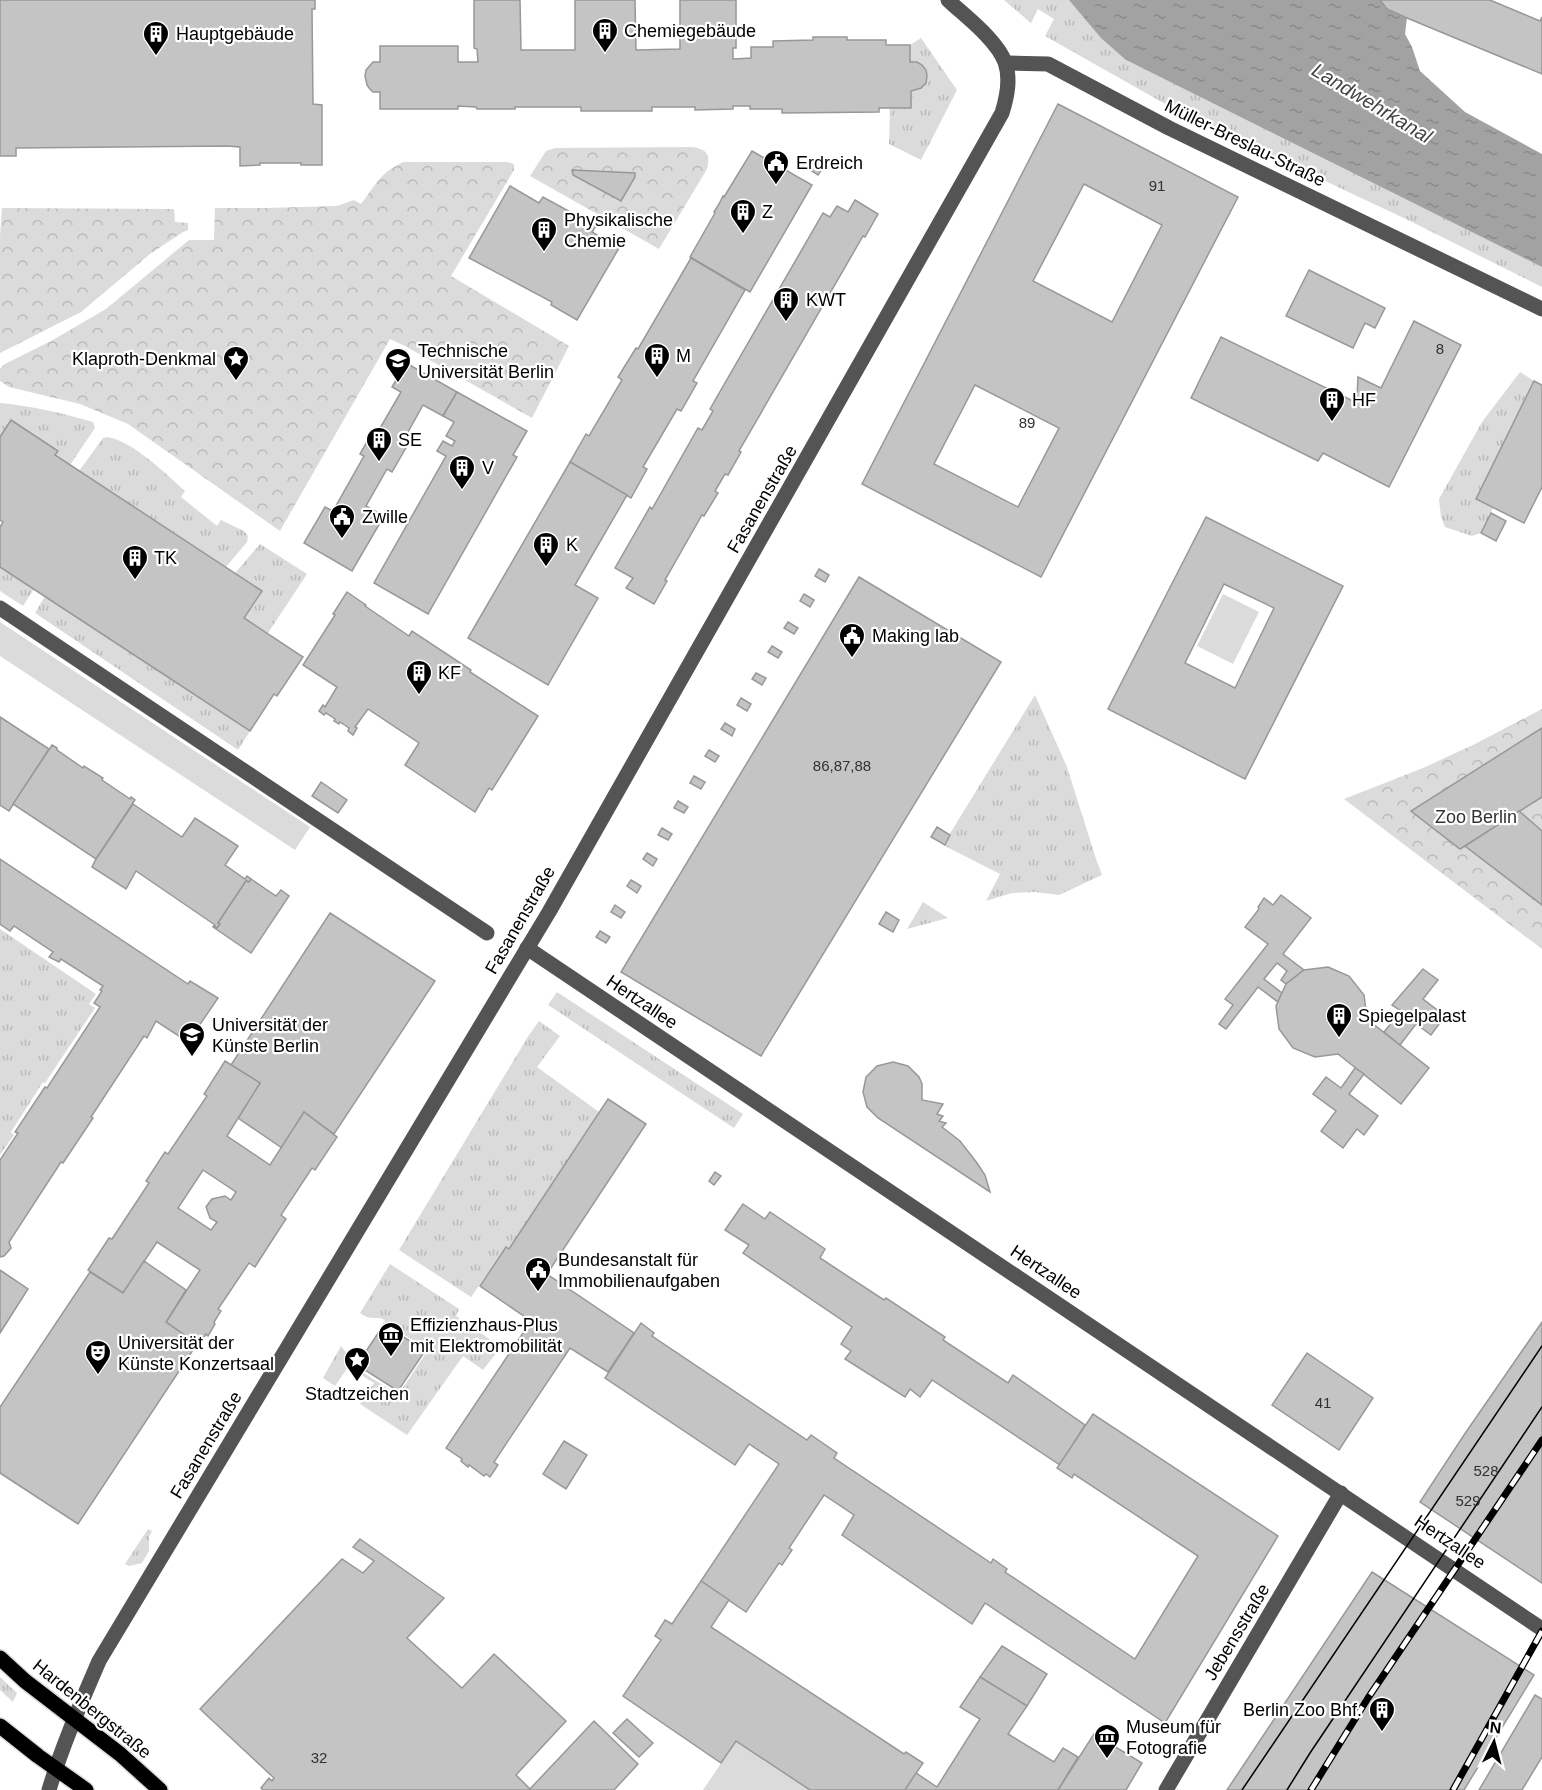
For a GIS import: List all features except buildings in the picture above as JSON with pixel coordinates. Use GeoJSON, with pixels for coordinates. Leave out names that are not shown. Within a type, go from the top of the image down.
{"type":"FeatureCollection","features":[{"type":"Feature","properties":{"kind":"main road","name":"Hardenbergstraße"},"geometry":{"type":"LineString","coordinates":[[0,1658],[25,1681],[120,1754],[160,1790]]}},
{"type":"Feature","properties":{"kind":"main road"},"geometry":{"type":"LineString","coordinates":[[0,1726],[86,1790]]}},
{"type":"Feature","properties":{"kind":"street"},"geometry":{"type":"LineString","coordinates":[[948,0],[986,36],[1006,63]]}},
{"type":"Feature","properties":{"kind":"street","name":"Müller-Breslau-Straße"},"geometry":{"type":"LineString","coordinates":[[1006,63],[1048,64],[1169,128],[1542,309]]}},
{"type":"Feature","properties":{"kind":"street","name":"Fasanenstraße"},"geometry":{"type":"LineString","coordinates":[[49,1790],[75,1718],[105,1651],[527,948],[795,481],[1002,113],[1007,98],[1006,63]]}},
{"type":"Feature","properties":{"kind":"street"},"geometry":{"type":"LineString","coordinates":[[0,608],[487,933]]}},
{"type":"Feature","properties":{"kind":"street","name":"Hertzallee"},"geometry":{"type":"LineString","coordinates":[[527,948],[1542,1629]]}},
{"type":"Feature","properties":{"kind":"street","name":"Jebensstraße"},"geometry":{"type":"LineString","coordinates":[[1166,1790],[1341,1493]]}},
{"type":"Feature","properties":{"kind":"green space"},"geometry":{"type":"Polygon","coordinates":[[[1004,0],[1069,0],[1126,60],[1542,267],[1542,287],[1410,221],[1183,114],[1045,36],[1054,19],[1038,9],[1031,23],[1004,0]]]}},
{"type":"Feature","properties":{"kind":"green space"},"geometry":{"type":"Polygon","coordinates":[[[921,38],[957,90],[921,160],[889,144],[890,108],[911,91],[921,88],[926,83],[926,70],[917,62],[910,62],[910,45],[921,38]]]}},
{"type":"Feature","properties":{"kind":"green space"},"geometry":{"type":"Polygon","coordinates":[[[693,147],[707,154],[707,169],[659,249],[530,176],[546,151],[555,148],[693,147]]]}},
{"type":"Feature","properties":{"kind":"green space"},"geometry":{"type":"Polygon","coordinates":[[[404,162],[507,162],[514,164],[514,170],[451,276],[569,346],[532,418],[390,339],[280,531],[128,424],[80,404],[9,387],[0,381],[0,369],[3,365],[51,341],[106,309],[189,240],[214,240],[215,208],[337,206],[354,200],[361,204],[384,174],[404,162]]]}},
{"type":"Feature","properties":{"kind":"green space"},"geometry":{"type":"Polygon","coordinates":[[[2,208],[174,209],[175,222],[188,223],[188,230],[150,254],[81,312],[0,353],[2,208]]]}},
{"type":"Feature","properties":{"kind":"green space"},"geometry":{"type":"Polygon","coordinates":[[[1520,372],[1534,381],[1476,499],[1493,508],[1481,533],[1472,536],[1445,527],[1441,517],[1439,499],[1482,422],[1520,372]]]}},
{"type":"Feature","properties":{"kind":"green space"},"geometry":{"type":"Polygon","coordinates":[[[0,403],[35,408],[93,422],[95,428],[70,465],[11,421],[0,437],[0,403]]]}},
{"type":"Feature","properties":{"kind":"green space"},"geometry":{"type":"Polygon","coordinates":[[[107,437],[127,445],[149,459],[185,491],[181,497],[217,526],[221,520],[244,531],[248,536],[247,542],[226,567],[79,471],[103,438],[107,437]]]}},
{"type":"Feature","properties":{"kind":"green space"},"geometry":{"type":"Polygon","coordinates":[[[260,544],[307,574],[268,633],[244,618],[262,591],[235,573],[260,544]]]}},
{"type":"Feature","properties":{"kind":"green space"},"geometry":{"type":"Polygon","coordinates":[[[0,567],[34,589],[23,606],[0,591],[0,567]]]}},
{"type":"Feature","properties":{"kind":"green space"},"geometry":{"type":"Polygon","coordinates":[[[1223,594],[1259,612],[1233,664],[1197,646],[1223,594]]]}},
{"type":"Feature","properties":{"kind":"green space"},"geometry":{"type":"Polygon","coordinates":[[[45,596],[250,731],[238,750],[35,613],[45,596]]]}},
{"type":"Feature","properties":{"kind":"green space"},"geometry":{"type":"Polygon","coordinates":[[[0,622],[310,827],[295,850],[0,656],[0,622]]]}},
{"type":"Feature","properties":{"kind":"green space"},"geometry":{"type":"Polygon","coordinates":[[[1035,695],[1067,767],[1102,875],[1059,895],[1035,892],[1012,893],[986,901],[1000,874],[943,845],[1035,695]]]}},
{"type":"Feature","properties":{"kind":"green space","name":"Zoo Berlin"},"geometry":{"type":"Polygon","coordinates":[[[1542,709],[1542,949],[1344,799],[1423,768],[1542,709]]]}},
{"type":"Feature","properties":{"kind":"green space"},"geometry":{"type":"Polygon","coordinates":[[[923,902],[948,918],[907,929],[923,902]]]}},
{"type":"Feature","properties":{"kind":"green space"},"geometry":{"type":"Polygon","coordinates":[[[0,929],[96,994],[89,1004],[95,1008],[45,1083],[43,1082],[11,1132],[14,1135],[0,1155],[0,929]]]}},
{"type":"Feature","properties":{"kind":"green space"},"geometry":{"type":"Polygon","coordinates":[[[557,992],[743,1114],[734,1128],[548,1005],[557,992]]]}},
{"type":"Feature","properties":{"kind":"green space"},"geometry":{"type":"Polygon","coordinates":[[[539,1021],[560,1036],[537,1067],[599,1112],[509,1249],[506,1247],[471,1297],[399,1250],[539,1021]]]}},
{"type":"Feature","properties":{"kind":"green space"},"geometry":{"type":"Polygon","coordinates":[[[390,1264],[459,1309],[456,1316],[501,1347],[483,1370],[463,1356],[407,1435],[360,1404],[374,1383],[348,1367],[335,1386],[323,1378],[341,1346],[348,1355],[347,1362],[398,1395],[428,1350],[384,1322],[385,1320],[360,1313],[390,1264]]]}},
{"type":"Feature","properties":{"kind":"green space"},"geometry":{"type":"Polygon","coordinates":[[[148,1529],[152,1531],[149,1537],[149,1551],[142,1563],[129,1566],[125,1564],[148,1529]]]}},
{"type":"Feature","properties":{"kind":"green space"},"geometry":{"type":"Polygon","coordinates":[[[0,1677],[17,1693],[13,1702],[0,1690],[0,1677]]]}},
{"type":"Feature","properties":{"kind":"green space"},"geometry":{"type":"Polygon","coordinates":[[[736,1741],[810,1790],[703,1790],[736,1741]]]}},
{"type":"Feature","properties":{"kind":"water","name":"Landwehrkanal"},"geometry":{"type":"Polygon","coordinates":[[[1069,0],[1380,0],[1387,9],[1407,18],[1405,34],[1420,71],[1465,112],[1542,154],[1542,267],[1126,60],[1101,38],[1069,0]]]}},
{"type":"Feature","properties":{"kind":"tram line"},"geometry":{"type":"LineString","coordinates":[[1242,1790],[1542,1346]]}},
{"type":"Feature","properties":{"kind":"tram line"},"geometry":{"type":"LineString","coordinates":[[1287,1790],[1542,1407]]}},
{"type":"Feature","properties":{"kind":"railway"},"geometry":{"type":"LineString","coordinates":[[1311,1790],[1368,1698],[1542,1440]]}},
{"type":"Feature","properties":{"kind":"railway"},"geometry":{"type":"LineString","coordinates":[[1453,1790],[1542,1631]]}},
{"type":"Feature","properties":{"kind":"place","name":"Chemiegebäude"},"geometry":{"type":"Point","coordinates":[605,54]}},
{"type":"Feature","properties":{"kind":"place","name":"Hauptgebäude"},"geometry":{"type":"Point","coordinates":[156,57]}},
{"type":"Feature","properties":{"kind":"place","name":"Erdreich"},"geometry":{"type":"Point","coordinates":[776,186]}},
{"type":"Feature","properties":{"kind":"place","name":"Z"},"geometry":{"type":"Point","coordinates":[743,235]}},
{"type":"Feature","properties":{"kind":"place","name":"Physikalische Chemie"},"geometry":{"type":"Point","coordinates":[544,253]}},
{"type":"Feature","properties":{"kind":"place","name":"KWT"},"geometry":{"type":"Point","coordinates":[786,323]}},
{"type":"Feature","properties":{"kind":"place","name":"M"},"geometry":{"type":"Point","coordinates":[657,379]}},
{"type":"Feature","properties":{"kind":"place","name":"Klaproth-Denkmal"},"geometry":{"type":"Point","coordinates":[236,382]}},
{"type":"Feature","properties":{"kind":"place","name":"Technische Universität Berlin"},"geometry":{"type":"Point","coordinates":[398,384]}},
{"type":"Feature","properties":{"kind":"place","name":"HF"},"geometry":{"type":"Point","coordinates":[1332,423]}},
{"type":"Feature","properties":{"kind":"place","name":"SE"},"geometry":{"type":"Point","coordinates":[379,463]}},
{"type":"Feature","properties":{"kind":"place","name":"V"},"geometry":{"type":"Point","coordinates":[462,491]}},
{"type":"Feature","properties":{"kind":"place","name":"Zwille"},"geometry":{"type":"Point","coordinates":[342,540]}},
{"type":"Feature","properties":{"kind":"place","name":"K"},"geometry":{"type":"Point","coordinates":[546,568]}},
{"type":"Feature","properties":{"kind":"place","name":"TK"},"geometry":{"type":"Point","coordinates":[135,581]}},
{"type":"Feature","properties":{"kind":"place","name":"Making lab"},"geometry":{"type":"Point","coordinates":[852,659]}},
{"type":"Feature","properties":{"kind":"place","name":"KF"},"geometry":{"type":"Point","coordinates":[419,696]}},
{"type":"Feature","properties":{"kind":"place","name":"Spiegelpalast"},"geometry":{"type":"Point","coordinates":[1339,1039]}},
{"type":"Feature","properties":{"kind":"place","name":"Universität der Künste Berlin"},"geometry":{"type":"Point","coordinates":[192,1058]}},
{"type":"Feature","properties":{"kind":"place","name":"Bundesanstalt für Immobilienaufgaben"},"geometry":{"type":"Point","coordinates":[538,1293]}},
{"type":"Feature","properties":{"kind":"place","name":"Effizienzhaus-Plus mit Elektromobilität"},"geometry":{"type":"Point","coordinates":[391,1358]}},
{"type":"Feature","properties":{"kind":"place","name":"Universität der Künste Konzertsaal"},"geometry":{"type":"Point","coordinates":[98,1376]}},
{"type":"Feature","properties":{"kind":"place","name":"Stadtzeichen"},"geometry":{"type":"Point","coordinates":[357,1383]}},
{"type":"Feature","properties":{"kind":"place","name":"Berlin Zoo Bhf."},"geometry":{"type":"Point","coordinates":[1382,1733]}},
{"type":"Feature","properties":{"kind":"place","name":"Museum für Fotografie"},"geometry":{"type":"Point","coordinates":[1107,1760]}}]}
